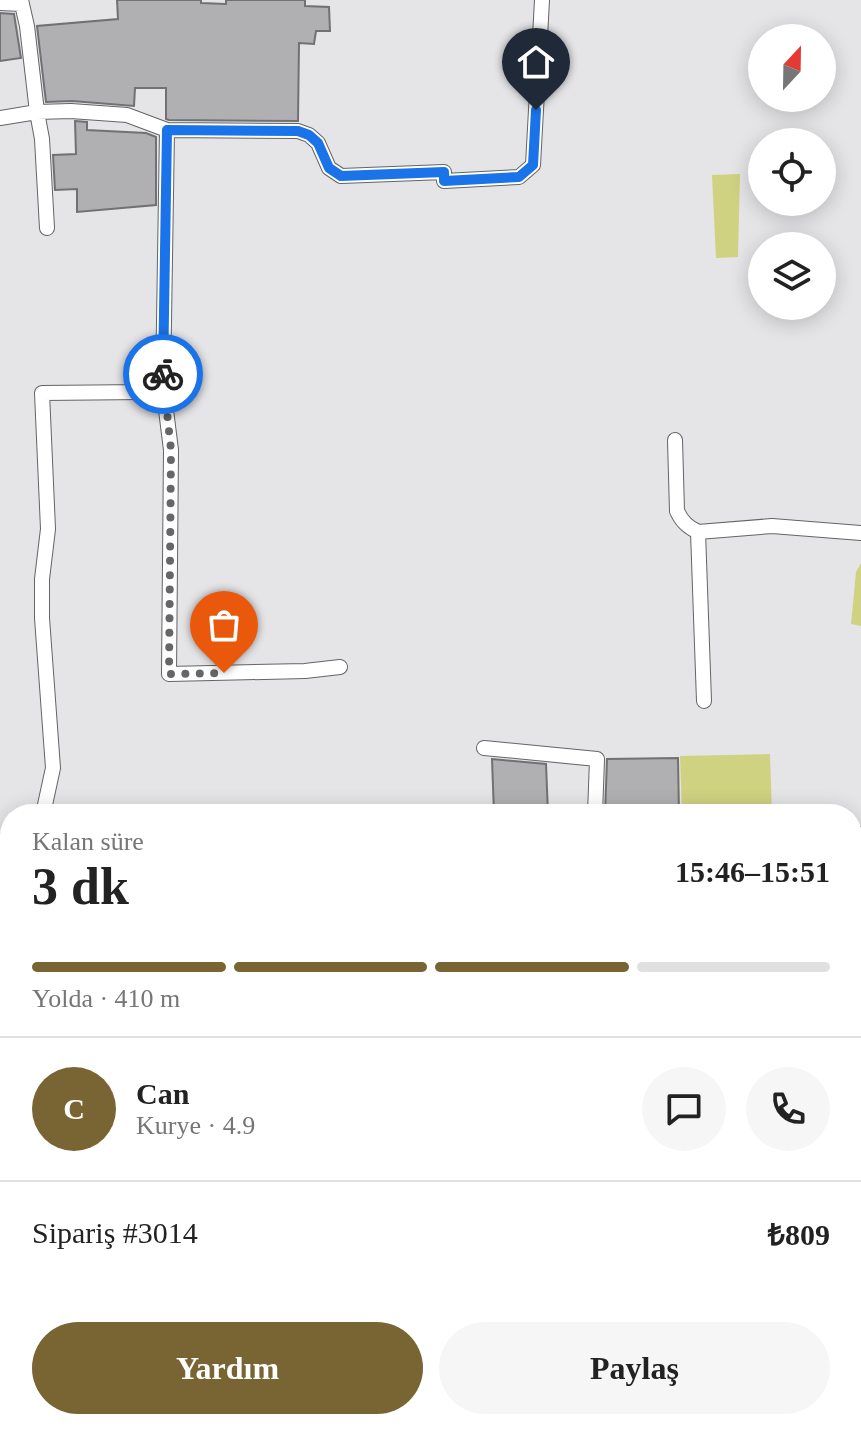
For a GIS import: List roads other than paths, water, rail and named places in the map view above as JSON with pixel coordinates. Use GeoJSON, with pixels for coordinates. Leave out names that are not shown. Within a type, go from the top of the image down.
{"type":"FeatureCollection","features":[{"type":"Feature","properties":{"kind":"street"},"geometry":{"type":"LineString","coordinates":[[0,118],[71,111],[127,115],[167,130],[298,131],[318,143],[329,168],[341,176],[444,172],[444,181],[519,177],[533,165],[542,0]]}},
{"type":"Feature","properties":{"kind":"street"},"geometry":{"type":"LineString","coordinates":[[0,3],[22,2],[42,139],[47,228]]}},
{"type":"Feature","properties":{"kind":"street"},"geometry":{"type":"LineString","coordinates":[[167,130],[163,386],[171,450],[169,674],[305,671],[340,667]]}},
{"type":"Feature","properties":{"kind":"street"},"geometry":{"type":"LineString","coordinates":[[45,804],[53,768],[42,618],[42,579],[48,529],[42,393],[144,392],[163,386]]}},
{"type":"Feature","properties":{"kind":"street"},"geometry":{"type":"LineString","coordinates":[[675,440],[677,511],[689,528],[698,532],[772,526],[861,533]]}},
{"type":"Feature","properties":{"kind":"street"},"geometry":{"type":"LineString","coordinates":[[698,532],[704,701]]}},
{"type":"Feature","properties":{"kind":"street"},"geometry":{"type":"LineString","coordinates":[[484,748],[597,759],[595,804]]}}]}
